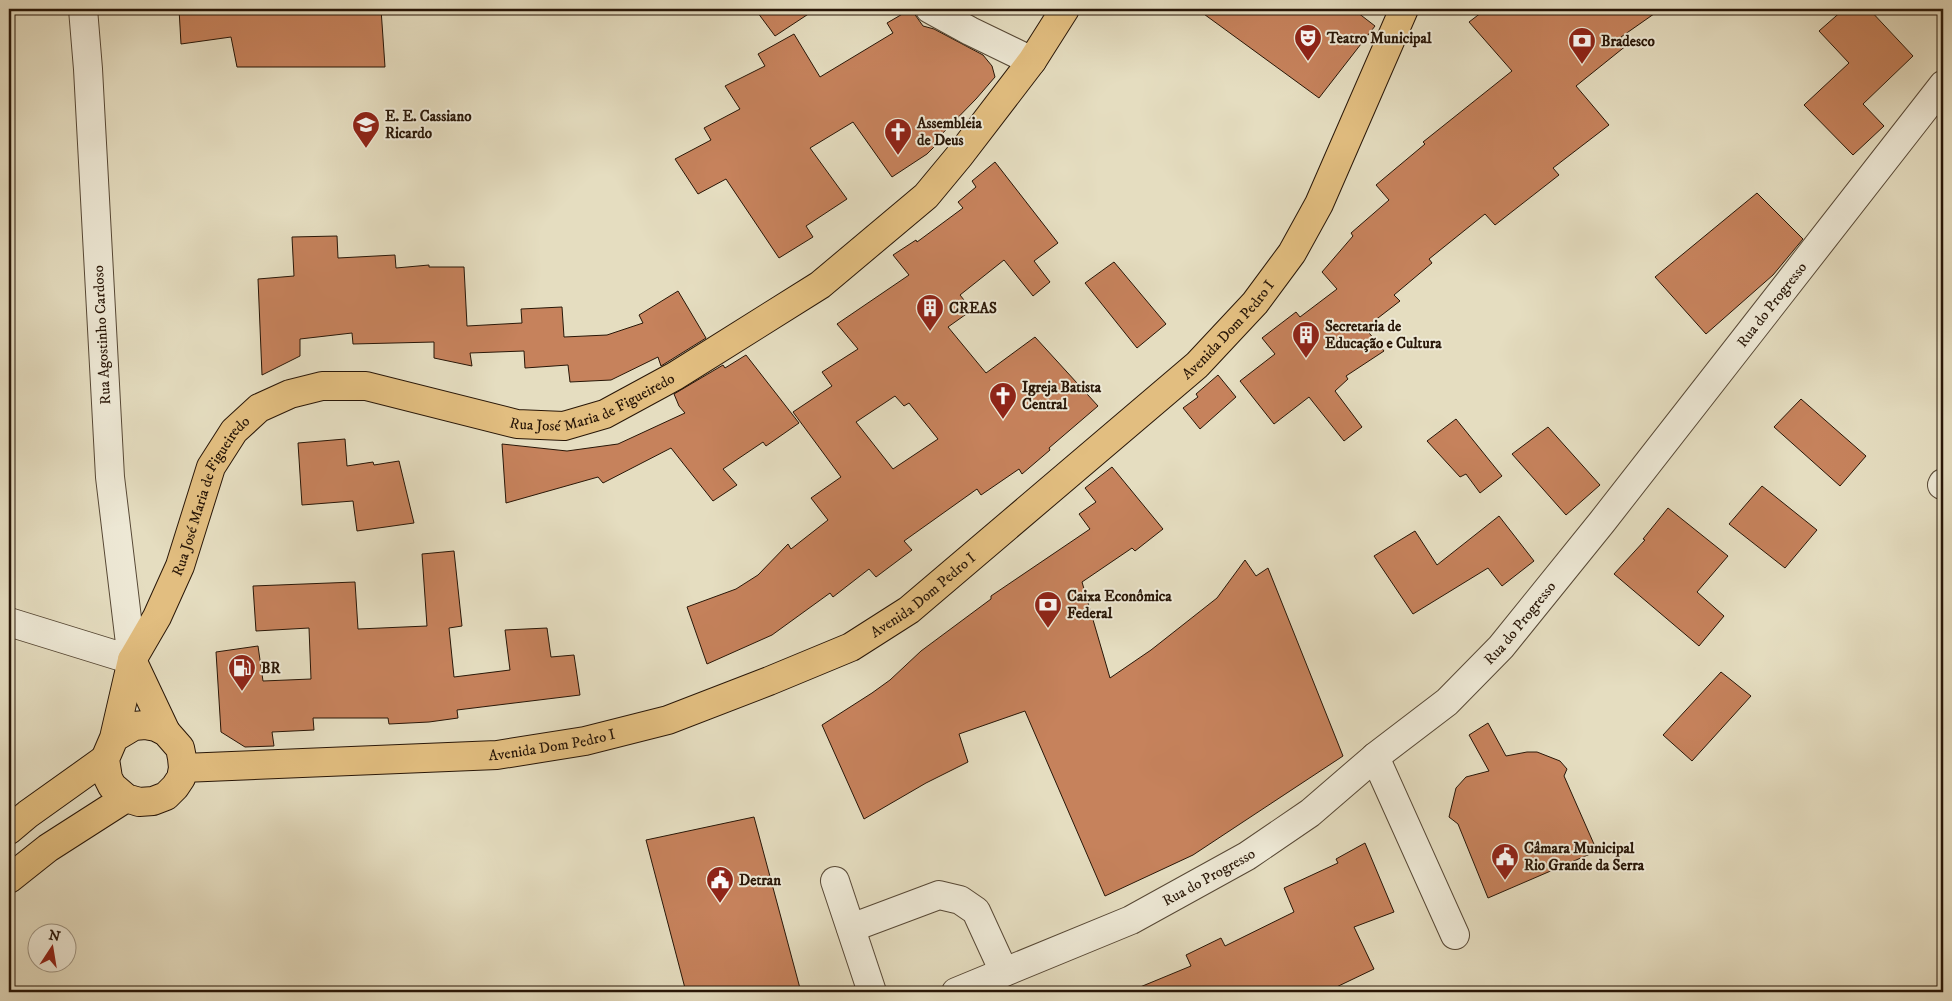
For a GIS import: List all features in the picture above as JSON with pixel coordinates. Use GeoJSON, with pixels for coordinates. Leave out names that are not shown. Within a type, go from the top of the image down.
{"type":"FeatureCollection","features":[{"type":"Feature","properties":{"kind":"main road","name":"Rua José Maria de Figueiredo"},"geometry":{"type":"LineString","coordinates":[[110,749],[132,660],[157,617],[180,566],[211,467],[234,431],[259,408],[290,394],[322,386],[366,386],[517,424],[564,426],[605,414],[675,376],[820,285],[926,196],[1032,61],[1065,9]]}},
{"type":"Feature","properties":{"kind":"main road","name":"Avenida Dom Pedro I"},"geometry":{"type":"LineString","coordinates":[[183,768],[497,755],[585,741],[668,720],[851,647],[909,610],[1051,491],[1197,366],[1255,304],[1292,253],[1319,204],[1404,9]]}},
{"type":"Feature","properties":{"kind":"main road"},"geometry":{"type":"LineString","coordinates":[[110,749],[108,778],[112,786],[126,798],[139,802],[153,801],[166,796],[175,787],[180,778],[183,768],[180,748],[166,732],[132,660]]}},
{"type":"Feature","properties":{"kind":"main road"},"geometry":{"type":"LineString","coordinates":[[9,830],[110,749],[134,726],[156,727],[166,732]]}},
{"type":"Feature","properties":{"kind":"main road"},"geometry":{"type":"LineString","coordinates":[[9,880],[48,848],[126,798]]}},
{"type":"Feature","properties":{"kind":"street","name":"Rua Agostinho Cardoso"},"geometry":{"type":"LineString","coordinates":[[83,9],[88,69],[110,477],[132,660]]}},
{"type":"Feature","properties":{"kind":"street"},"geometry":{"type":"LineString","coordinates":[[930,9],[1032,61]]}},
{"type":"Feature","properties":{"kind":"street","name":"Rua do Progresso"},"geometry":{"type":"LineString","coordinates":[[956,992],[1131,920],[1247,856],[1310,813],[1375,757],[1447,702],[1501,647],[1608,514],[1943,85]]}},
{"type":"Feature","properties":{"kind":"street"},"geometry":{"type":"LineString","coordinates":[[9,622],[132,660]]}},
{"type":"Feature","properties":{"kind":"street"},"geometry":{"type":"LineString","coordinates":[[1375,757],[1455,935]]}},
{"type":"Feature","properties":{"kind":"street"},"geometry":{"type":"LineString","coordinates":[[835,881],[872,992]]}},
{"type":"Feature","properties":{"kind":"street"},"geometry":{"type":"LineString","coordinates":[[851,928],[939,895],[960,900],[976,911],[1004,972]]}},
{"type":"Feature","properties":{"kind":"building"},"geometry":{"type":"Polygon","coordinates":[[[179,9],[381,9],[385,67],[237,67],[231,37],[181,44],[179,9]]]}},
{"type":"Feature","properties":{"kind":"building"},"geometry":{"type":"Polygon","coordinates":[[[755,9],[816,9],[775,36],[755,9]]]}},
{"type":"Feature","properties":{"kind":"building"},"geometry":{"type":"Polygon","coordinates":[[[911,9],[923,26],[934,29],[983,55],[992,66],[995,77],[937,139],[939,142],[927,154],[892,177],[853,122],[810,148],[847,199],[806,226],[813,237],[779,258],[726,179],[698,194],[675,159],[711,140],[704,128],[740,109],[725,86],[765,66],[758,54],[794,34],[820,77],[893,33],[887,23],[911,9]]]}},
{"type":"Feature","properties":{"kind":"building","name":"Teatro Municipal"},"geometry":{"type":"Polygon","coordinates":[[[1197,9],[1353,9],[1375,26],[1319,98],[1197,9]]]}},
{"type":"Feature","properties":{"kind":"building"},"geometry":{"type":"Polygon","coordinates":[[[1486,9],[1661,9],[1621,37],[1627,45],[1576,86],[1609,125],[1553,168],[1559,175],[1495,225],[1485,214],[1429,259],[1432,263],[1394,295],[1400,301],[1365,328],[1384,351],[1346,376],[1348,379],[1335,391],[1362,427],[1344,441],[1309,397],[1274,424],[1240,381],[1275,354],[1262,338],[1296,312],[1300,317],[1337,289],[1322,272],[1353,236],[1351,233],[1389,200],[1376,185],[1425,144],[1423,142],[1512,71],[1469,22],[1486,9]]]}},
{"type":"Feature","properties":{"kind":"building"},"geometry":{"type":"Polygon","coordinates":[[[1844,9],[1869,9],[1913,56],[1863,104],[1884,126],[1853,155],[1804,105],[1849,63],[1819,31],[1844,9]]]}},
{"type":"Feature","properties":{"kind":"building"},"geometry":{"type":"Polygon","coordinates":[[[995,162],[1058,243],[1034,261],[1050,282],[1033,296],[1004,260],[960,295],[972,310],[948,327],[986,373],[1035,337],[1098,406],[1022,474],[1019,469],[981,495],[977,489],[904,541],[912,550],[876,577],[869,569],[833,597],[830,593],[772,635],[707,664],[687,607],[736,589],[758,575],[788,544],[791,549],[828,520],[811,498],[841,477],[793,412],[832,386],[822,372],[858,349],[837,324],[909,275],[893,255],[916,240],[917,242],[963,208],[958,202],[976,187],[972,181],[995,162]],[[895,396],[856,422],[893,469],[938,439],[909,403],[904,406],[895,396]]]}},
{"type":"Feature","properties":{"kind":"building"},"geometry":{"type":"Polygon","coordinates":[[[1757,193],[1803,239],[1773,275],[1706,334],[1655,277],[1757,193]]]}},
{"type":"Feature","properties":{"kind":"building"},"geometry":{"type":"Polygon","coordinates":[[[337,236],[338,258],[395,255],[396,268],[429,265],[429,267],[464,267],[467,326],[522,323],[521,309],[562,307],[564,337],[607,335],[643,323],[639,315],[678,291],[706,338],[661,366],[658,357],[611,380],[570,382],[568,365],[525,368],[524,351],[470,353],[472,366],[434,358],[434,342],[353,344],[352,333],[300,339],[300,356],[262,375],[258,279],[294,276],[292,237],[337,236]]]}},
{"type":"Feature","properties":{"kind":"building"},"geometry":{"type":"Polygon","coordinates":[[[1114,262],[1166,324],[1137,348],[1085,283],[1114,262]]]}},
{"type":"Feature","properties":{"kind":"building"},"geometry":{"type":"Polygon","coordinates":[[[746,355],[799,423],[766,446],[763,442],[723,469],[737,485],[713,501],[671,448],[603,483],[598,477],[506,503],[502,444],[567,451],[618,444],[685,413],[679,406],[674,394],[723,365],[725,368],[746,355]]]}},
{"type":"Feature","properties":{"kind":"building"},"geometry":{"type":"Polygon","coordinates":[[[1218,375],[1236,397],[1200,429],[1183,408],[1198,397],[1196,394],[1218,375]]]}},
{"type":"Feature","properties":{"kind":"building"},"geometry":{"type":"Polygon","coordinates":[[[1801,399],[1866,456],[1840,486],[1774,427],[1801,399]]]}},
{"type":"Feature","properties":{"kind":"building"},"geometry":{"type":"Polygon","coordinates":[[[1456,419],[1502,476],[1480,493],[1466,474],[1460,477],[1427,441],[1456,419]]]}},
{"type":"Feature","properties":{"kind":"building"},"geometry":{"type":"Polygon","coordinates":[[[1548,427],[1600,485],[1566,515],[1512,454],[1548,427]]]}},
{"type":"Feature","properties":{"kind":"building"},"geometry":{"type":"Polygon","coordinates":[[[345,439],[347,466],[373,462],[374,465],[399,461],[414,523],[357,531],[353,501],[302,505],[298,443],[345,439]]]}},
{"type":"Feature","properties":{"kind":"building"},"geometry":{"type":"Polygon","coordinates":[[[1112,467],[1163,529],[1135,551],[1132,548],[1082,582],[1110,678],[1151,650],[1217,598],[1245,560],[1256,576],[1268,568],[1343,756],[1193,855],[1105,896],[1025,711],[959,734],[968,762],[926,783],[864,819],[822,725],[890,680],[921,651],[991,599],[991,596],[1090,529],[1079,514],[1096,502],[1085,488],[1112,467]]]}},
{"type":"Feature","properties":{"kind":"building"},"geometry":{"type":"Polygon","coordinates":[[[1762,486],[1817,530],[1785,568],[1729,524],[1762,486]]]}},
{"type":"Feature","properties":{"kind":"building"},"geometry":{"type":"Polygon","coordinates":[[[1668,508],[1728,556],[1697,592],[1724,616],[1699,646],[1614,574],[1645,540],[1643,539],[1668,508]]]}},
{"type":"Feature","properties":{"kind":"building"},"geometry":{"type":"Polygon","coordinates":[[[1499,516],[1534,561],[1502,586],[1488,568],[1413,614],[1374,556],[1415,531],[1437,565],[1499,516]]]}},
{"type":"Feature","properties":{"kind":"building"},"geometry":{"type":"Polygon","coordinates":[[[454,551],[462,626],[449,628],[454,677],[510,670],[505,630],[547,628],[551,657],[574,655],[580,695],[457,710],[458,718],[429,722],[389,724],[388,718],[313,718],[314,730],[272,732],[274,746],[245,747],[221,732],[216,652],[258,646],[263,681],[311,679],[309,628],[256,631],[253,586],[355,582],[358,629],[427,626],[422,554],[454,551]]]}},
{"type":"Feature","properties":{"kind":"building"},"geometry":{"type":"Polygon","coordinates":[[[1721,672],[1751,696],[1692,761],[1663,735],[1721,672]]]}},
{"type":"Feature","properties":{"kind":"building"},"geometry":{"type":"Polygon","coordinates":[[[1488,723],[1506,756],[1537,752],[1560,761],[1567,769],[1564,776],[1597,851],[1488,898],[1458,824],[1449,817],[1456,788],[1466,777],[1489,771],[1469,735],[1488,723]]]}},
{"type":"Feature","properties":{"kind":"building","name":"Detran"},"geometry":{"type":"Polygon","coordinates":[[[754,817],[801,992],[686,992],[646,840],[754,817]]]}},
{"type":"Feature","properties":{"kind":"building"},"geometry":{"type":"Polygon","coordinates":[[[1365,843],[1394,912],[1354,927],[1374,969],[1326,992],[1128,992],[1191,966],[1186,955],[1221,938],[1225,946],[1294,912],[1284,888],[1338,863],[1336,859],[1365,843]]]}},
{"type":"Feature","properties":{"kind":"place","name":"Teatro Municipal"},"geometry":{"type":"Point","coordinates":[1308,62]}},
{"type":"Feature","properties":{"kind":"place","name":"Bradesco"},"geometry":{"type":"Point","coordinates":[1582,65]}},
{"type":"Feature","properties":{"kind":"place","name":"E. E. Cassiano Ricardo"},"geometry":{"type":"Point","coordinates":[366,149]}},
{"type":"Feature","properties":{"kind":"place","name":"Assembleia de Deus"},"geometry":{"type":"Point","coordinates":[898,156]}},
{"type":"Feature","properties":{"kind":"place","name":"CREAS"},"geometry":{"type":"Point","coordinates":[930,332]}},
{"type":"Feature","properties":{"kind":"place","name":"Secretaria de Educação e Cultura"},"geometry":{"type":"Point","coordinates":[1306,359]}},
{"type":"Feature","properties":{"kind":"place","name":"Igreja Batista Central"},"geometry":{"type":"Point","coordinates":[1003,420]}},
{"type":"Feature","properties":{"kind":"place","name":"Caixa Econômica Federal"},"geometry":{"type":"Point","coordinates":[1048,629]}},
{"type":"Feature","properties":{"kind":"place","name":"BR"},"geometry":{"type":"Point","coordinates":[242,692]}},
{"type":"Feature","properties":{"kind":"place","name":"Câmara Municipal Rio Grande da Serra"},"geometry":{"type":"Point","coordinates":[1505,881]}},
{"type":"Feature","properties":{"kind":"place","name":"Detran"},"geometry":{"type":"Point","coordinates":[720,904]}}]}
